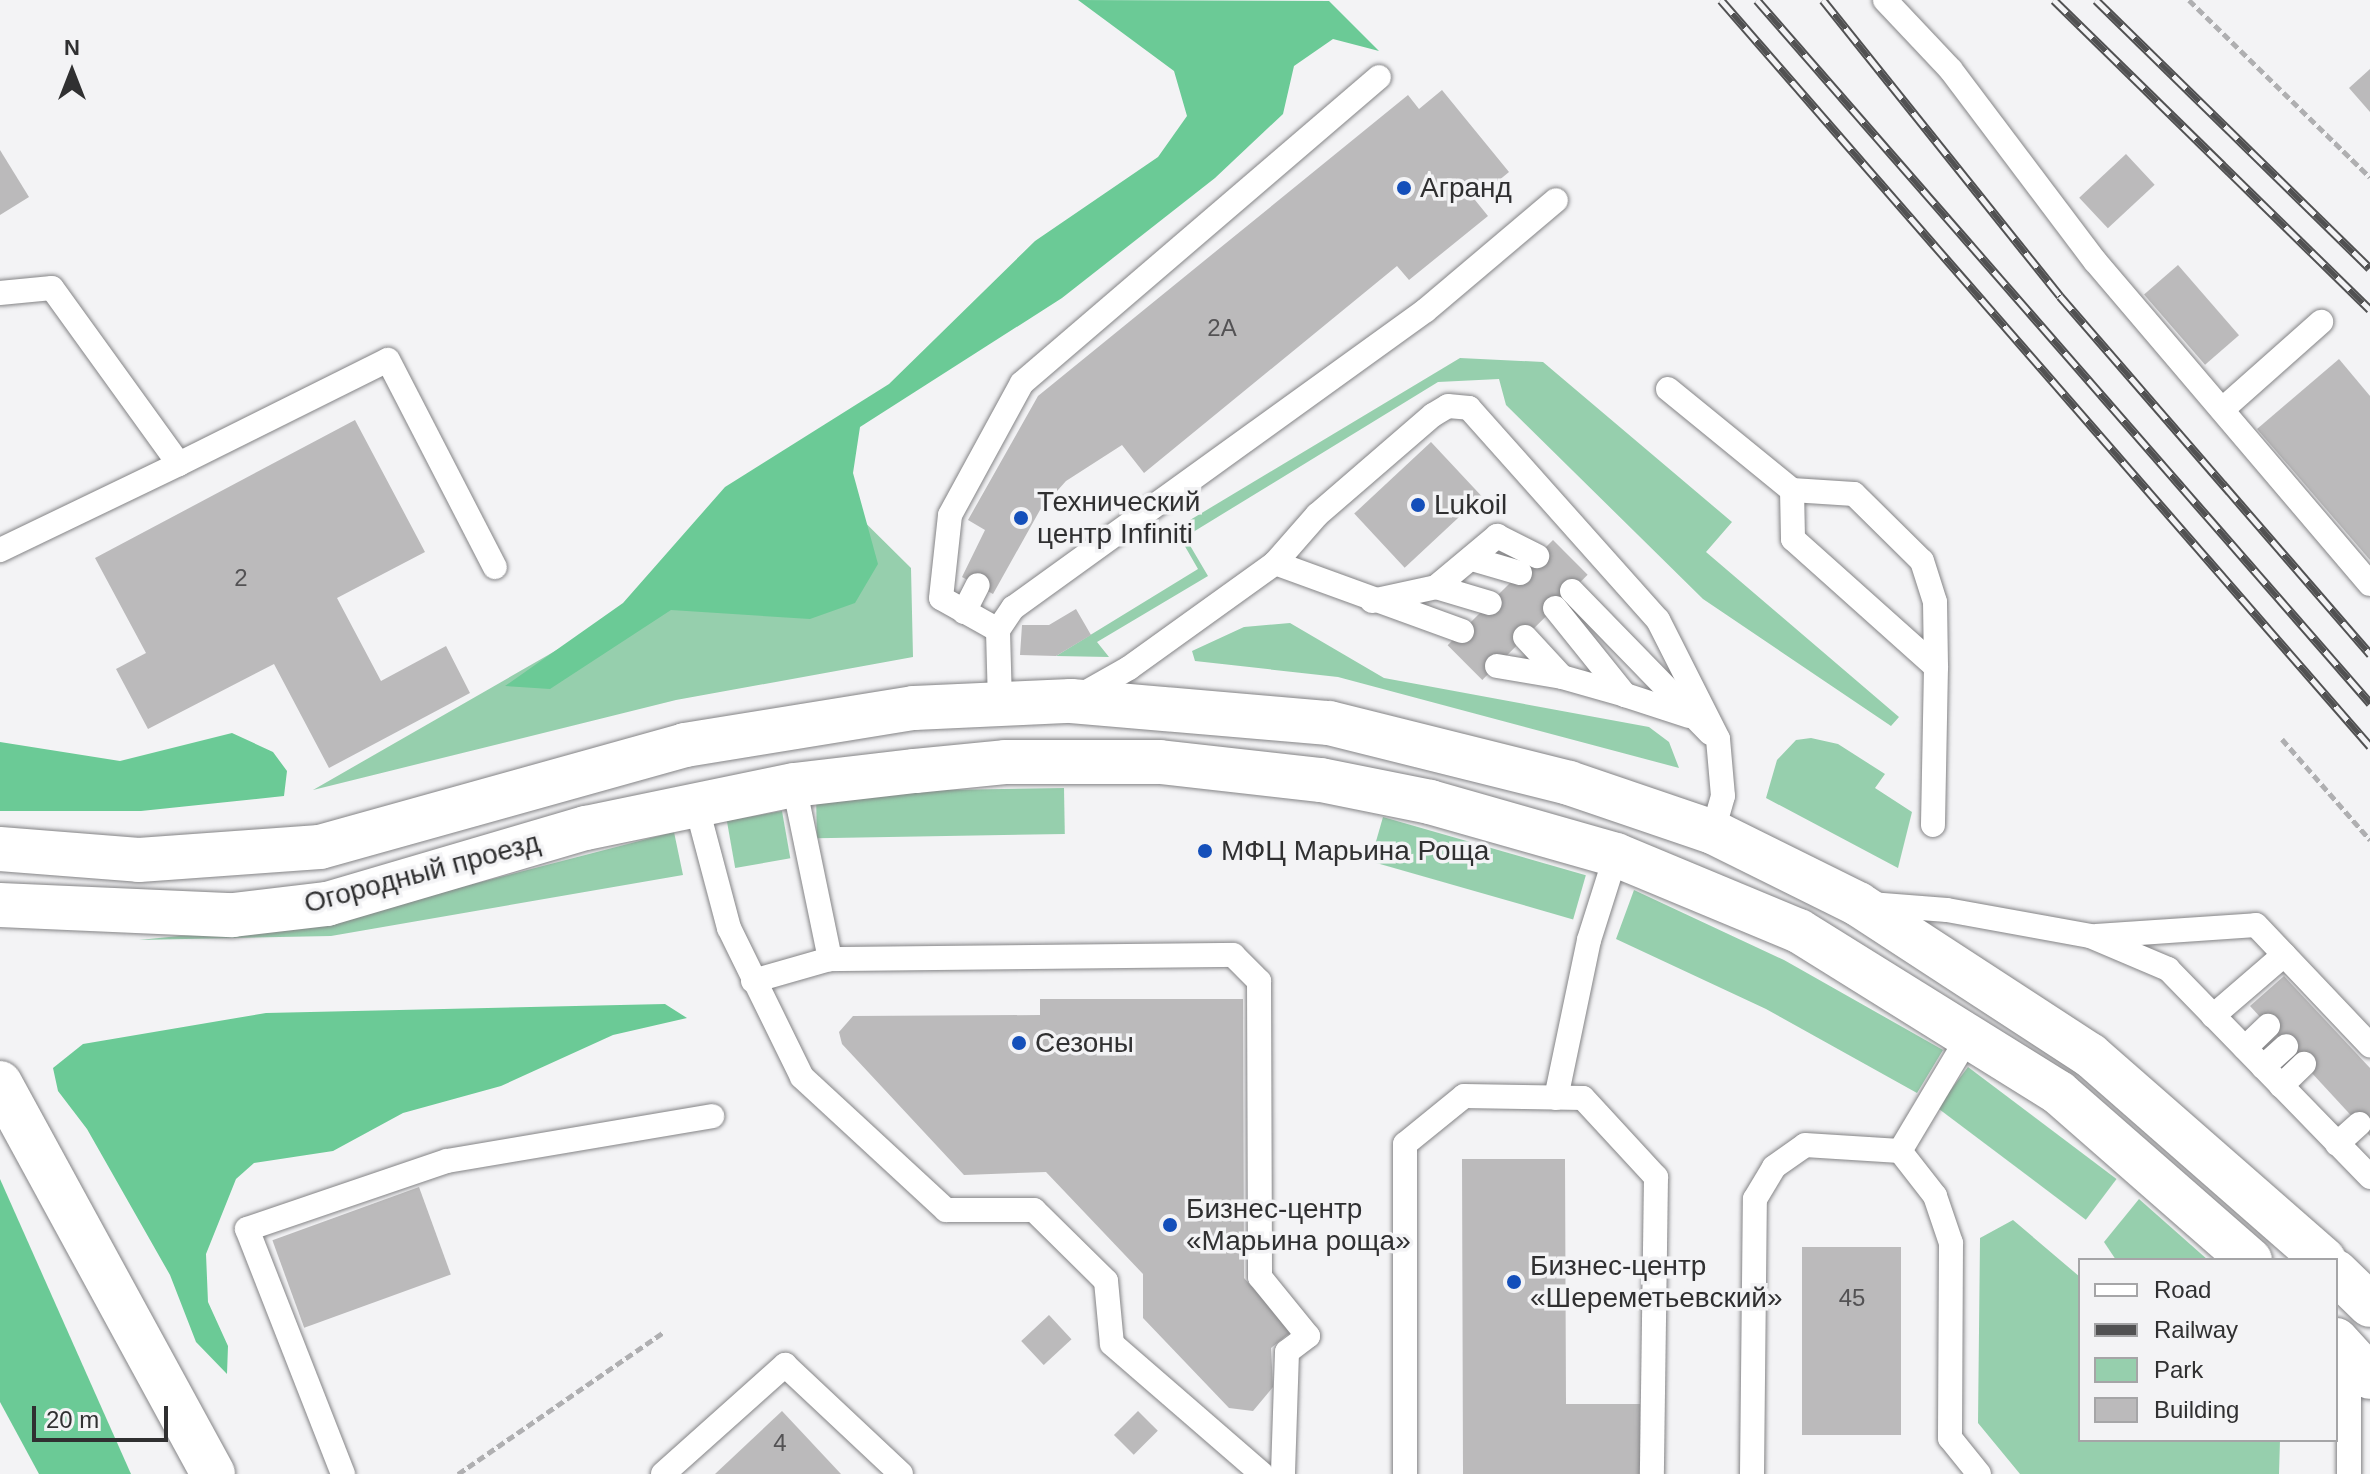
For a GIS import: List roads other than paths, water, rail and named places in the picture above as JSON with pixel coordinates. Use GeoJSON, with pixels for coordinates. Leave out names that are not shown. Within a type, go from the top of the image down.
{"type":"FeatureCollection","features":[{"type":"Feature","properties":{"kind":"main road","name":"Огородный проезд"},"geometry":{"type":"LineString","coordinates":[[0,849],[43,856],[139,860],[320,847],[685,745],[914,708],[1071,701],[1329,723],[1569,783],[1713,832],[1858,904],[2090,1055],[2322,1258]]}},
{"type":"Feature","properties":{"kind":"main road","name":"Огородный проезд"},"geometry":{"type":"LineString","coordinates":[[9,910],[233,915],[327,904],[586,828],[696,804],[794,785],[1005,762],[1160,762],[1321,780],[1414,798],[1616,855],[1799,931],[1970,1034],[2070,1102],[2248,1258]]}},
{"type":"Feature","properties":{"kind":"main road"},"geometry":{"type":"LineString","coordinates":[[0,875],[43,856]]}},
{"type":"Feature","properties":{"kind":"main road"},"geometry":{"type":"LineString","coordinates":[[0,1083],[213,1474]]}},
{"type":"Feature","properties":{"kind":"main road"},"geometry":{"type":"LineString","coordinates":[[2338,1274],[2370,1305]]}},
{"type":"Feature","properties":{"kind":"lane"},"geometry":{"type":"LineString","coordinates":[[1885,0],[1951,70],[2095,261],[2224,408],[2370,584]]}},
{"type":"Feature","properties":{"kind":"lane"},"geometry":{"type":"LineString","coordinates":[[998,630],[941,598],[950,515],[1022,383],[1379,77]]}},
{"type":"Feature","properties":{"kind":"lane"},"geometry":{"type":"LineString","coordinates":[[1000,703],[998,630],[1013,608],[1426,310],[1556,200]]}},
{"type":"Feature","properties":{"kind":"lane"},"geometry":{"type":"LineString","coordinates":[[0,293],[52,288],[179,464]]}},
{"type":"Feature","properties":{"kind":"lane"},"geometry":{"type":"LineString","coordinates":[[2224,408],[2321,322]]}},
{"type":"Feature","properties":{"kind":"lane"},"geometry":{"type":"LineString","coordinates":[[0,550],[388,360],[495,567]]}},
{"type":"Feature","properties":{"kind":"lane"},"geometry":{"type":"LineString","coordinates":[[1668,389],[1792,490],[1854,494],[1922,561],[1935,602],[1933,825]]}},
{"type":"Feature","properties":{"kind":"lane"},"geometry":{"type":"LineString","coordinates":[[1071,701],[1129,668],[1275,563],[1317,515],[1433,415],[1448,406],[1469,408],[1658,620],[1718,739],[1723,796],[1713,832]]}},
{"type":"Feature","properties":{"kind":"lane"},"geometry":{"type":"LineString","coordinates":[[1792,490],[1793,539],[1936,667]]}},
{"type":"Feature","properties":{"kind":"lane"},"geometry":{"type":"LineString","coordinates":[[1370,601],[1436,587],[1497,536],[1528,565]]}},
{"type":"Feature","properties":{"kind":"lane"},"geometry":{"type":"LineString","coordinates":[[1275,563],[1370,601],[1462,631]]}},
{"type":"Feature","properties":{"kind":"lane"},"geometry":{"type":"LineString","coordinates":[[964,612],[978,585]]}},
{"type":"Feature","properties":{"kind":"lane"},"geometry":{"type":"LineString","coordinates":[[1436,587],[1490,603]]}},
{"type":"Feature","properties":{"kind":"lane"},"geometry":{"type":"LineString","coordinates":[[1572,591],[1691,717],[1718,739]]}},
{"type":"Feature","properties":{"kind":"lane"},"geometry":{"type":"LineString","coordinates":[[1555,608],[1625,695]]}},
{"type":"Feature","properties":{"kind":"lane"},"geometry":{"type":"LineString","coordinates":[[1525,637],[1562,677]]}},
{"type":"Feature","properties":{"kind":"lane"},"geometry":{"type":"LineString","coordinates":[[1497,666],[1562,677],[1691,717]]}},
{"type":"Feature","properties":{"kind":"lane"},"geometry":{"type":"LineString","coordinates":[[794,785],[830,959]]}},
{"type":"Feature","properties":{"kind":"lane"},"geometry":{"type":"LineString","coordinates":[[696,804],[713,883],[753,981],[802,1077],[946,1210],[1034,1210],[1106,1281],[1112,1344],[1262,1474]]}},
{"type":"Feature","properties":{"kind":"lane"},"geometry":{"type":"LineString","coordinates":[[1556,1098],[1589,940],[1616,855]]}},
{"type":"Feature","properties":{"kind":"lane"},"geometry":{"type":"LineString","coordinates":[[1858,904],[1991,918],[2090,936],[2168,969],[2337,1144],[2367,1169]]}},
{"type":"Feature","properties":{"kind":"lane"},"geometry":{"type":"LineString","coordinates":[[2090,936],[2256,925],[2284,955],[2307,990],[2343,1028],[2370,1045]]}},
{"type":"Feature","properties":{"kind":"lane"},"geometry":{"type":"LineString","coordinates":[[753,981],[830,959],[1078,951],[1233,955],[1259,981],[1260,1277],[1308,1336],[1287,1352],[1283,1474]]}},
{"type":"Feature","properties":{"kind":"lane"},"geometry":{"type":"LineString","coordinates":[[2213,1016],[2284,955]]}},
{"type":"Feature","properties":{"kind":"lane"},"geometry":{"type":"LineString","coordinates":[[2245,1048],[2268,1026]]}},
{"type":"Feature","properties":{"kind":"lane"},"geometry":{"type":"LineString","coordinates":[[1900,1151],[1970,1034]]}},
{"type":"Feature","properties":{"kind":"lane"},"geometry":{"type":"LineString","coordinates":[[2263,1067],[2286,1046]]}},
{"type":"Feature","properties":{"kind":"lane"},"geometry":{"type":"LineString","coordinates":[[2281,1086],[2304,1064]]}},
{"type":"Feature","properties":{"kind":"lane"},"geometry":{"type":"LineString","coordinates":[[1405,1474],[1405,1144],[1464,1096],[1583,1098],[1656,1177],[1652,1474]]}},
{"type":"Feature","properties":{"kind":"lane"},"geometry":{"type":"LineString","coordinates":[[343,1474],[247,1229],[447,1161],[712,1116]]}},
{"type":"Feature","properties":{"kind":"lane"},"geometry":{"type":"LineString","coordinates":[[2337,1144],[2359,1124]]}},
{"type":"Feature","properties":{"kind":"lane"},"geometry":{"type":"LineString","coordinates":[[1752,1474],[1755,1199],[1774,1167],[1805,1145],[1900,1151],[1935,1196],[1951,1243],[1950,1438],[1979,1474]]}},
{"type":"Feature","properties":{"kind":"lane"},"geometry":{"type":"LineString","coordinates":[[2349,1474],[2352,1357]]}},
{"type":"Feature","properties":{"kind":"lane"},"geometry":{"type":"LineString","coordinates":[[663,1474],[785,1365],[901,1474]]}},
{"type":"Feature","properties":{"kind":"railway"},"geometry":{"type":"LineString","coordinates":[[1721,0],[2370,746]]}},
{"type":"Feature","properties":{"kind":"railway"},"geometry":{"type":"LineString","coordinates":[[1757,0],[2370,703]]}},
{"type":"Feature","properties":{"kind":"railway"},"geometry":{"type":"LineString","coordinates":[[1823,0],[2060,296],[2370,654]]}},
{"type":"Feature","properties":{"kind":"railway"},"geometry":{"type":"LineString","coordinates":[[2054,0],[2370,309]]}},
{"type":"Feature","properties":{"kind":"railway"},"geometry":{"type":"LineString","coordinates":[[2096,0],[2370,268]]}},
{"type":"Feature","properties":{"kind":"place","name":"Агранд"},"geometry":{"type":"Point","coordinates":[1404,188]}},
{"type":"Feature","properties":{"kind":"place","name":"Lukoil"},"geometry":{"type":"Point","coordinates":[1418,505]}},
{"type":"Feature","properties":{"kind":"place","name":"Технический центр Infiniti"},"geometry":{"type":"Point","coordinates":[1021,518]}},
{"type":"Feature","properties":{"kind":"place","name":"МФЦ Марьина Роща"},"geometry":{"type":"Point","coordinates":[1205,851]}},
{"type":"Feature","properties":{"kind":"place","name":"Сезоны"},"geometry":{"type":"Point","coordinates":[1019,1043]}},
{"type":"Feature","properties":{"kind":"place","name":"Бизнес-центр «Марьина роща»"},"geometry":{"type":"Point","coordinates":[1170,1225]}},
{"type":"Feature","properties":{"kind":"place","name":"Бизнес-центр «Шереметьевский»"},"geometry":{"type":"Point","coordinates":[1514,1282]}}]}
